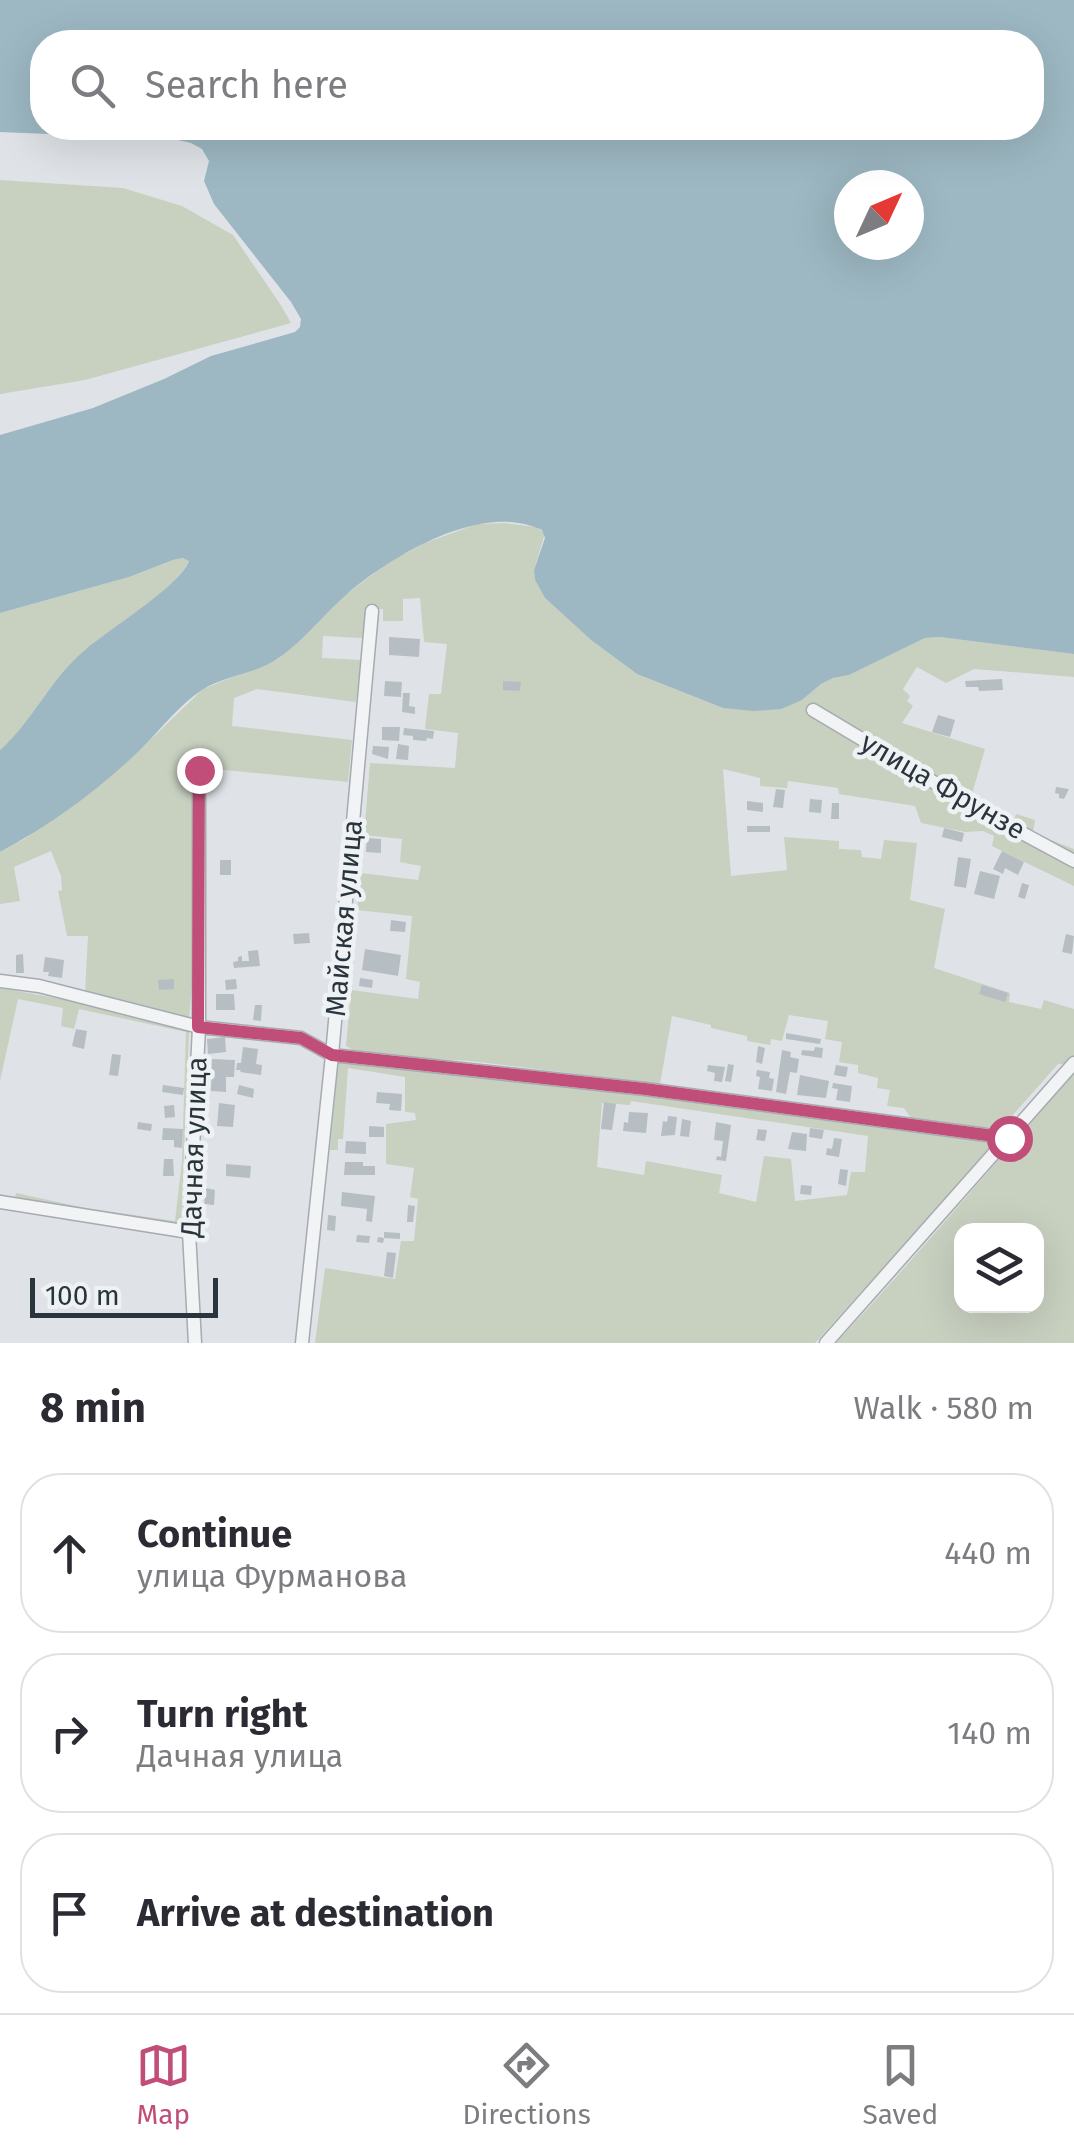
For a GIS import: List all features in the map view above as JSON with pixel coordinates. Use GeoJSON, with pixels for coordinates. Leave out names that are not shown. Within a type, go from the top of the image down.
{"type":"FeatureCollection","features":[{"type":"Feature","properties":{"kind":"street","name":"Майская улица"},"geometry":{"type":"LineString","coordinates":[[302,1343],[372,611]]}},
{"type":"Feature","properties":{"kind":"street","name":"улица Фрунзе"},"geometry":{"type":"LineString","coordinates":[[813,710],[1074,862]]}},
{"type":"Feature","properties":{"kind":"street","name":"Дачная улица"},"geometry":{"type":"LineString","coordinates":[[195,1343],[189,1232],[198,1027],[199,770]]}},
{"type":"Feature","properties":{"kind":"street"},"geometry":{"type":"LineString","coordinates":[[0,981],[39,986],[198,1027],[301,1038],[332,1055],[645,1089],[1009,1138]]}},
{"type":"Feature","properties":{"kind":"street"},"geometry":{"type":"LineString","coordinates":[[826,1343],[1074,1063]]}},
{"type":"Feature","properties":{"kind":"street"},"geometry":{"type":"LineString","coordinates":[[0,1202],[189,1232]]}},
{"type":"Feature","properties":{"kind":"green space"},"geometry":{"type":"Polygon","coordinates":[[[0,180],[123,188],[182,206],[233,235],[291,323],[85,380],[0,394],[0,180]]]}},
{"type":"Feature","properties":{"kind":"green space"},"geometry":{"type":"Polygon","coordinates":[[[477,524],[536,527],[545,533],[534,570],[535,580],[545,598],[591,640],[637,674],[723,708],[802,700],[821,684],[849,675],[925,638],[1074,654],[1074,677],[974,669],[946,683],[917,667],[903,689],[913,706],[902,723],[985,749],[972,794],[994,807],[995,814],[1014,820],[1016,814],[1035,820],[1033,833],[1074,849],[1074,886],[992,846],[994,836],[983,831],[965,832],[921,823],[915,806],[788,781],[787,788],[760,786],[760,778],[723,769],[731,876],[787,870],[784,837],[839,841],[839,849],[861,850],[862,857],[881,859],[884,840],[917,843],[910,900],[945,909],[934,968],[1010,993],[1009,1002],[1041,1009],[1044,1000],[1074,1009],[1074,1065],[1058,1064],[1005,1124],[982,1129],[912,1120],[904,1108],[887,1106],[890,1090],[877,1088],[878,1078],[858,1073],[858,1065],[839,1062],[842,1042],[825,1039],[828,1021],[789,1015],[782,1041],[771,1039],[770,1045],[672,1016],[660,1084],[470,1061],[363,1055],[346,1046],[351,990],[418,999],[420,982],[406,979],[412,916],[357,910],[361,873],[418,880],[421,866],[400,862],[402,839],[364,835],[370,763],[455,768],[458,733],[425,729],[429,694],[441,694],[447,644],[424,642],[420,598],[403,599],[403,621],[383,621],[383,609],[367,609],[362,638],[323,636],[322,658],[361,660],[356,702],[257,689],[234,698],[232,726],[352,740],[348,782],[194,767],[193,973],[189,1020],[85,993],[88,936],[67,936],[58,891],[62,890],[61,876],[51,851],[14,867],[20,901],[0,904],[0,852],[26,838],[143,747],[203,689],[278,659],[345,595],[391,561],[425,543],[477,524]]]}},
{"type":"Feature","properties":{"kind":"green space"},"geometry":{"type":"Polygon","coordinates":[[[183,558],[189,560],[174,581],[78,657],[0,750],[0,613],[183,558]]]}},
{"type":"Feature","properties":{"kind":"green space"},"geometry":{"type":"Polygon","coordinates":[[[0,988],[187,1029],[181,1226],[0,1198],[0,1194],[15,1198],[16,1193],[175,1221],[182,1161],[186,1032],[79,1009],[74,1029],[61,1026],[63,1008],[18,999],[0,1081],[0,988]]]}},
{"type":"Feature","properties":{"kind":"green space"},"geometry":{"type":"Polygon","coordinates":[[[338,1061],[662,1096],[996,1143],[815,1343],[315,1343],[325,1268],[395,1279],[401,1241],[414,1241],[418,1199],[410,1197],[414,1168],[386,1164],[386,1124],[416,1120],[415,1113],[405,1112],[405,1077],[348,1068],[343,1139],[338,1139],[338,1150],[330,1150],[338,1061]],[[631,1101],[630,1105],[602,1103],[597,1167],[644,1175],[646,1161],[722,1175],[719,1193],[756,1202],[764,1156],[791,1159],[795,1201],[847,1195],[851,1172],[865,1172],[868,1136],[631,1101]]]}},
{"type":"Feature","properties":{"kind":"green space"},"geometry":{"type":"Polygon","coordinates":[[[1074,1073],[1074,1343],[836,1343],[1074,1073]]]}},
{"type":"Feature","properties":{"kind":"water"},"geometry":{"type":"Polygon","coordinates":[[[0,0],[1074,0],[1074,654],[925,638],[849,675],[833,678],[802,700],[781,709],[723,708],[637,674],[591,640],[545,598],[535,580],[534,570],[545,538],[542,530],[518,523],[493,522],[439,537],[388,564],[347,594],[280,657],[202,690],[92,792],[0,852],[0,750],[73,661],[158,595],[189,561],[173,560],[129,577],[0,613],[0,435],[93,408],[211,356],[295,332],[300,327],[301,319],[291,302],[214,204],[204,181],[209,161],[202,149],[178,140],[1044,140],[1044,30],[30,30],[30,133],[0,132],[0,0]]]}},
{"type":"Feature","properties":{"kind":"building"},"geometry":{"type":"Polygon","coordinates":[[[389,637],[420,639],[419,657],[389,655],[389,637]]]}},
{"type":"Feature","properties":{"kind":"building"},"geometry":{"type":"Polygon","coordinates":[[[1002,679],[1003,690],[979,691],[978,687],[966,687],[965,681],[1002,679]]]}},
{"type":"Feature","properties":{"kind":"building"},"geometry":{"type":"Polygon","coordinates":[[[385,681],[402,682],[401,697],[384,696],[385,681]]]}},
{"type":"Feature","properties":{"kind":"building"},"geometry":{"type":"Polygon","coordinates":[[[503,681],[521,682],[520,691],[503,690],[503,681]]]}},
{"type":"Feature","properties":{"kind":"building"},"geometry":{"type":"Polygon","coordinates":[[[403,693],[410,693],[409,706],[415,707],[415,714],[402,712],[403,693]]]}},
{"type":"Feature","properties":{"kind":"building"},"geometry":{"type":"Polygon","coordinates":[[[938,715],[955,720],[950,737],[932,732],[938,715]]]}},
{"type":"Feature","properties":{"kind":"building"},"geometry":{"type":"Polygon","coordinates":[[[382,727],[400,727],[399,741],[382,740],[382,727]]]}},
{"type":"Feature","properties":{"kind":"building"},"geometry":{"type":"Polygon","coordinates":[[[404,728],[434,731],[433,739],[413,740],[413,736],[403,735],[404,728]]]}},
{"type":"Feature","properties":{"kind":"building"},"geometry":{"type":"Polygon","coordinates":[[[398,744],[409,746],[408,760],[396,759],[398,744]]]}},
{"type":"Feature","properties":{"kind":"building"},"geometry":{"type":"Polygon","coordinates":[[[373,746],[389,747],[388,759],[372,754],[373,746]]]}},
{"type":"Feature","properties":{"kind":"building"},"geometry":{"type":"Polygon","coordinates":[[[1056,787],[1069,789],[1064,799],[1055,793],[1056,787]]]}},
{"type":"Feature","properties":{"kind":"building"},"geometry":{"type":"Polygon","coordinates":[[[776,789],[785,790],[783,808],[773,807],[776,789]]]}},
{"type":"Feature","properties":{"kind":"building"},"geometry":{"type":"Polygon","coordinates":[[[810,799],[822,800],[821,813],[809,812],[810,799]]]}},
{"type":"Feature","properties":{"kind":"building"},"geometry":{"type":"Polygon","coordinates":[[[747,801],[763,803],[763,812],[747,810],[747,801]]]}},
{"type":"Feature","properties":{"kind":"building"},"geometry":{"type":"Polygon","coordinates":[[[832,803],[839,803],[839,819],[831,819],[832,803]]]}},
{"type":"Feature","properties":{"kind":"building"},"geometry":{"type":"Polygon","coordinates":[[[747,826],[770,826],[770,832],[747,832],[747,826]]]}},
{"type":"Feature","properties":{"kind":"building"},"geometry":{"type":"Polygon","coordinates":[[[944,828],[964,833],[962,842],[942,837],[944,828]]]}},
{"type":"Feature","properties":{"kind":"building"},"geometry":{"type":"Polygon","coordinates":[[[367,838],[381,839],[381,853],[366,852],[367,838]]]}},
{"type":"Feature","properties":{"kind":"building"},"geometry":{"type":"Polygon","coordinates":[[[1002,851],[1024,862],[1018,875],[1005,868],[1003,874],[993,869],[1002,851]]]}},
{"type":"Feature","properties":{"kind":"building"},"geometry":{"type":"Polygon","coordinates":[[[958,857],[971,859],[966,888],[954,886],[958,857]]]}},
{"type":"Feature","properties":{"kind":"building"},"geometry":{"type":"Polygon","coordinates":[[[220,860],[231,860],[231,875],[220,875],[220,860]]]}},
{"type":"Feature","properties":{"kind":"building"},"geometry":{"type":"Polygon","coordinates":[[[980,871],[1000,876],[994,899],[974,894],[980,871]]]}},
{"type":"Feature","properties":{"kind":"building"},"geometry":{"type":"Polygon","coordinates":[[[1022,883],[1029,885],[1025,899],[1018,897],[1022,883]]]}},
{"type":"Feature","properties":{"kind":"building"},"geometry":{"type":"Polygon","coordinates":[[[391,920],[406,922],[405,932],[390,931],[391,920]]]}},
{"type":"Feature","properties":{"kind":"building"},"geometry":{"type":"Polygon","coordinates":[[[309,933],[310,943],[294,944],[293,934],[309,933]]]}},
{"type":"Feature","properties":{"kind":"building"},"geometry":{"type":"Polygon","coordinates":[[[1066,934],[1074,936],[1072,954],[1062,952],[1066,934]]]}},
{"type":"Feature","properties":{"kind":"building"},"geometry":{"type":"Polygon","coordinates":[[[365,949],[401,955],[398,976],[362,970],[365,949]]]}},
{"type":"Feature","properties":{"kind":"building"},"geometry":{"type":"Polygon","coordinates":[[[258,950],[260,966],[234,968],[238,957],[249,961],[248,951],[258,950]]]}},
{"type":"Feature","properties":{"kind":"building"},"geometry":{"type":"Polygon","coordinates":[[[23,954],[24,973],[16,973],[16,955],[23,954]]]}},
{"type":"Feature","properties":{"kind":"building"},"geometry":{"type":"Polygon","coordinates":[[[45,957],[64,960],[62,978],[43,972],[45,957]]]}},
{"type":"Feature","properties":{"kind":"building"},"geometry":{"type":"Polygon","coordinates":[[[360,978],[373,980],[372,988],[359,986],[360,978]]]}},
{"type":"Feature","properties":{"kind":"building"},"geometry":{"type":"Polygon","coordinates":[[[174,979],[174,989],[159,990],[158,980],[174,979]]]}},
{"type":"Feature","properties":{"kind":"building"},"geometry":{"type":"Polygon","coordinates":[[[236,979],[237,989],[226,990],[225,980],[236,979]]]}},
{"type":"Feature","properties":{"kind":"building"},"geometry":{"type":"Polygon","coordinates":[[[982,985],[1008,993],[1005,1002],[979,994],[982,985]]]}},
{"type":"Feature","properties":{"kind":"building"},"geometry":{"type":"Polygon","coordinates":[[[216,994],[234,994],[235,1010],[216,1010],[216,994]]]}},
{"type":"Feature","properties":{"kind":"building"},"geometry":{"type":"Polygon","coordinates":[[[255,1005],[262,1005],[261,1021],[253,1020],[255,1005]]]}},
{"type":"Feature","properties":{"kind":"building"},"geometry":{"type":"Polygon","coordinates":[[[76,1029],[87,1031],[84,1049],[72,1046],[76,1029]]]}},
{"type":"Feature","properties":{"kind":"building"},"geometry":{"type":"Polygon","coordinates":[[[786,1033],[821,1039],[820,1044],[786,1039],[786,1033]]]}},
{"type":"Feature","properties":{"kind":"building"},"geometry":{"type":"Polygon","coordinates":[[[225,1037],[226,1052],[208,1054],[207,1039],[225,1037]]]}},
{"type":"Feature","properties":{"kind":"building"},"geometry":{"type":"Polygon","coordinates":[[[758,1046],[765,1048],[762,1064],[756,1062],[758,1046]]]}},
{"type":"Feature","properties":{"kind":"building"},"geometry":{"type":"Polygon","coordinates":[[[243,1047],[258,1049],[256,1064],[262,1065],[261,1075],[236,1070],[243,1047]]]}},
{"type":"Feature","properties":{"kind":"building"},"geometry":{"type":"Polygon","coordinates":[[[815,1047],[823,1048],[822,1058],[801,1055],[802,1050],[814,1051],[815,1047]]]}},
{"type":"Feature","properties":{"kind":"building"},"geometry":{"type":"Polygon","coordinates":[[[782,1050],[799,1059],[797,1073],[790,1072],[786,1094],[776,1092],[782,1050]]]}},
{"type":"Feature","properties":{"kind":"building"},"geometry":{"type":"Polygon","coordinates":[[[112,1054],[121,1055],[118,1076],[109,1075],[112,1054]]]}},
{"type":"Feature","properties":{"kind":"building"},"geometry":{"type":"Polygon","coordinates":[[[212,1059],[235,1060],[234,1077],[226,1077],[226,1092],[211,1091],[212,1059]]]}},
{"type":"Feature","properties":{"kind":"building"},"geometry":{"type":"Polygon","coordinates":[[[728,1064],[734,1065],[731,1082],[725,1081],[728,1064]]]}},
{"type":"Feature","properties":{"kind":"building"},"geometry":{"type":"Polygon","coordinates":[[[708,1065],[725,1067],[722,1082],[714,1081],[715,1073],[707,1071],[708,1065]]]}},
{"type":"Feature","properties":{"kind":"building"},"geometry":{"type":"Polygon","coordinates":[[[836,1065],[848,1067],[846,1077],[834,1075],[836,1065]]]}},
{"type":"Feature","properties":{"kind":"building"},"geometry":{"type":"Polygon","coordinates":[[[757,1070],[770,1072],[769,1078],[774,1079],[772,1091],[758,1089],[757,1070]]]}},
{"type":"Feature","properties":{"kind":"building"},"geometry":{"type":"Polygon","coordinates":[[[800,1075],[829,1081],[826,1098],[797,1095],[800,1075]]]}},
{"type":"Feature","properties":{"kind":"building"},"geometry":{"type":"Polygon","coordinates":[[[833,1083],[852,1086],[850,1102],[836,1100],[838,1089],[832,1088],[833,1083]]]}},
{"type":"Feature","properties":{"kind":"building"},"geometry":{"type":"Polygon","coordinates":[[[163,1085],[184,1088],[183,1095],[162,1092],[163,1085]]]}},
{"type":"Feature","properties":{"kind":"building"},"geometry":{"type":"Polygon","coordinates":[[[239,1085],[254,1089],[253,1098],[237,1094],[239,1085]]]}},
{"type":"Feature","properties":{"kind":"building"},"geometry":{"type":"Polygon","coordinates":[[[377,1092],[402,1094],[401,1111],[389,1110],[390,1104],[376,1103],[377,1092]]]}},
{"type":"Feature","properties":{"kind":"building"},"geometry":{"type":"Polygon","coordinates":[[[604,1102],[616,1104],[612,1130],[601,1129],[604,1102]]]}},
{"type":"Feature","properties":{"kind":"building"},"geometry":{"type":"Polygon","coordinates":[[[219,1103],[235,1105],[233,1127],[217,1126],[219,1103]]]}},
{"type":"Feature","properties":{"kind":"building"},"geometry":{"type":"Polygon","coordinates":[[[174,1105],[175,1117],[165,1118],[164,1106],[174,1105]]]}},
{"type":"Feature","properties":{"kind":"building"},"geometry":{"type":"Polygon","coordinates":[[[629,1112],[648,1113],[646,1133],[623,1131],[629,1112]]]}},
{"type":"Feature","properties":{"kind":"building"},"geometry":{"type":"Polygon","coordinates":[[[668,1116],[677,1117],[675,1135],[661,1136],[663,1121],[667,1122],[668,1116]]]}},
{"type":"Feature","properties":{"kind":"building"},"geometry":{"type":"Polygon","coordinates":[[[682,1119],[691,1121],[689,1137],[680,1136],[682,1119]]]}},
{"type":"Feature","properties":{"kind":"building"},"geometry":{"type":"Polygon","coordinates":[[[138,1122],[152,1124],[151,1131],[137,1129],[138,1122]]]}},
{"type":"Feature","properties":{"kind":"building"},"geometry":{"type":"Polygon","coordinates":[[[716,1122],[731,1125],[726,1161],[716,1160],[721,1157],[723,1141],[714,1140],[716,1122]]]}},
{"type":"Feature","properties":{"kind":"building"},"geometry":{"type":"Polygon","coordinates":[[[369,1126],[384,1127],[384,1137],[369,1137],[369,1126]]]}},
{"type":"Feature","properties":{"kind":"building"},"geometry":{"type":"Polygon","coordinates":[[[163,1128],[183,1129],[182,1148],[174,1147],[174,1140],[162,1140],[163,1128]]]}},
{"type":"Feature","properties":{"kind":"building"},"geometry":{"type":"Polygon","coordinates":[[[810,1128],[824,1130],[822,1139],[809,1137],[810,1128]]]}},
{"type":"Feature","properties":{"kind":"building"},"geometry":{"type":"Polygon","coordinates":[[[758,1129],[767,1130],[765,1141],[756,1140],[758,1129]]]}},
{"type":"Feature","properties":{"kind":"building"},"geometry":{"type":"Polygon","coordinates":[[[792,1132],[807,1134],[806,1151],[788,1149],[792,1132]]]}},
{"type":"Feature","properties":{"kind":"building"},"geometry":{"type":"Polygon","coordinates":[[[834,1138],[842,1139],[839,1157],[826,1155],[834,1138]]]}},
{"type":"Feature","properties":{"kind":"building"},"geometry":{"type":"Polygon","coordinates":[[[346,1141],[366,1142],[366,1154],[345,1153],[346,1141]]]}},
{"type":"Feature","properties":{"kind":"building"},"geometry":{"type":"Polygon","coordinates":[[[164,1159],[173,1159],[174,1176],[163,1176],[164,1159]]]}},
{"type":"Feature","properties":{"kind":"building"},"geometry":{"type":"Polygon","coordinates":[[[345,1162],[375,1166],[375,1175],[344,1175],[345,1162]]]}},
{"type":"Feature","properties":{"kind":"building"},"geometry":{"type":"Polygon","coordinates":[[[226,1164],[251,1166],[250,1178],[226,1176],[226,1164]]]}},
{"type":"Feature","properties":{"kind":"building"},"geometry":{"type":"Polygon","coordinates":[[[840,1169],[848,1170],[846,1186],[838,1184],[840,1169]]]}},
{"type":"Feature","properties":{"kind":"building"},"geometry":{"type":"Polygon","coordinates":[[[801,1185],[812,1186],[811,1195],[800,1194],[801,1185]]]}},
{"type":"Feature","properties":{"kind":"building"},"geometry":{"type":"Polygon","coordinates":[[[206,1188],[215,1190],[214,1205],[204,1204],[206,1188]]]}},
{"type":"Feature","properties":{"kind":"building"},"geometry":{"type":"Polygon","coordinates":[[[342,1192],[375,1196],[372,1222],[366,1221],[367,1209],[341,1206],[342,1192]]]}},
{"type":"Feature","properties":{"kind":"building"},"geometry":{"type":"Polygon","coordinates":[[[408,1205],[415,1206],[413,1222],[407,1222],[408,1205]]]}},
{"type":"Feature","properties":{"kind":"building"},"geometry":{"type":"Polygon","coordinates":[[[328,1215],[336,1216],[335,1231],[327,1230],[328,1215]]]}},
{"type":"Feature","properties":{"kind":"building"},"geometry":{"type":"Polygon","coordinates":[[[384,1232],[400,1233],[400,1239],[384,1238],[384,1232]]]}},
{"type":"Feature","properties":{"kind":"building"},"geometry":{"type":"Polygon","coordinates":[[[357,1235],[370,1236],[369,1243],[356,1242],[357,1235]]]}},
{"type":"Feature","properties":{"kind":"building"},"geometry":{"type":"Polygon","coordinates":[[[387,1252],[396,1253],[393,1278],[384,1276],[387,1252]]]}},
{"type":"Feature","properties":{"kind":"route"},"geometry":{"type":"LineString","coordinates":[[199,770],[198,1027],[301,1038],[332,1055],[645,1089],[1009,1138]]}}]}
